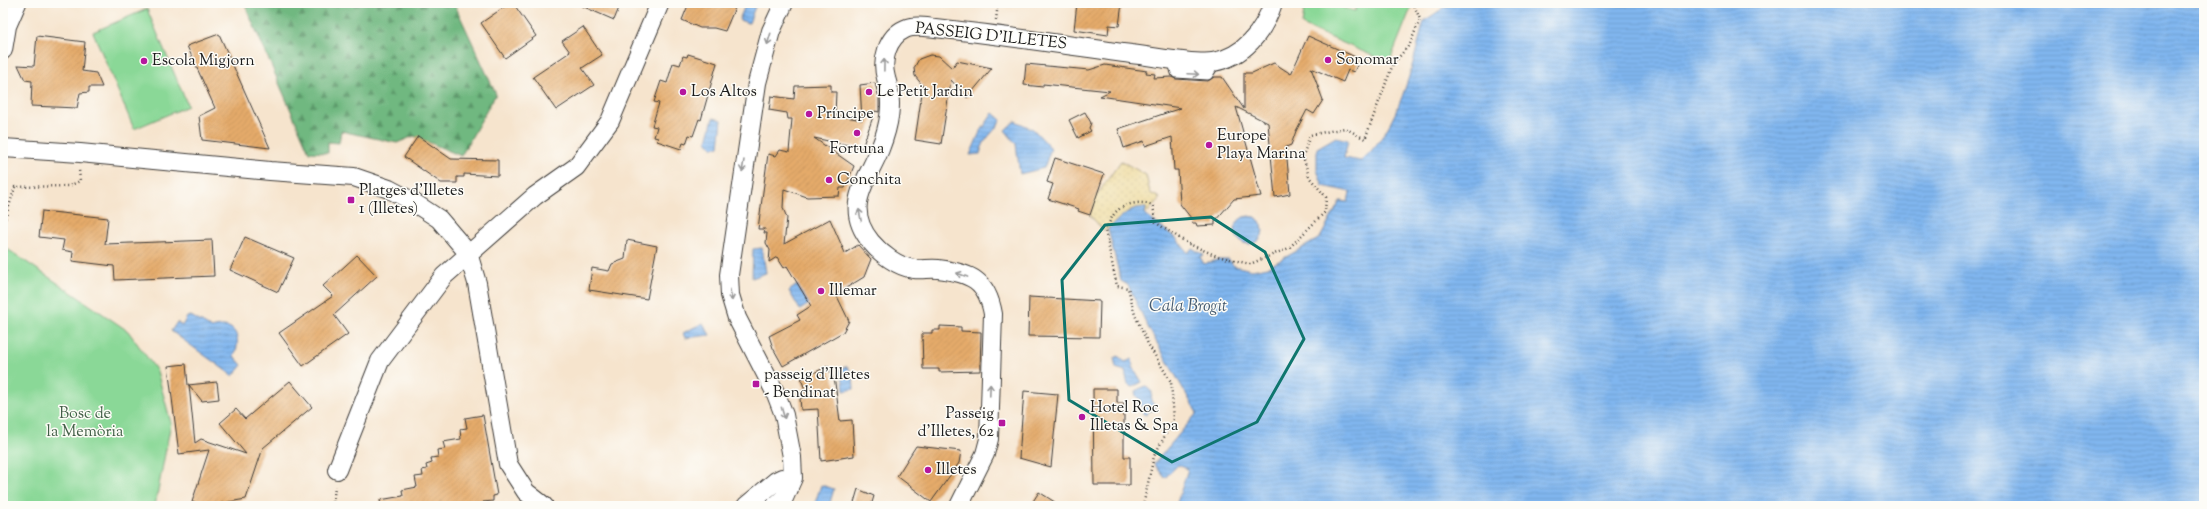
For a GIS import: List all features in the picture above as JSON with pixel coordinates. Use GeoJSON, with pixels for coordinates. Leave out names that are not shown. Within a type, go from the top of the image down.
{"type":"FeatureCollection","features":[{"type":"Feature","properties":{"kind":"street"},"geometry":{"type":"LineString","coordinates":[[3,50],[7,26],[17,3]]}},
{"type":"Feature","properties":{"kind":"street"},"geometry":{"type":"LineString","coordinates":[[337,470],[380,361],[444,276],[468,253],[535,196],[576,167],[610,121],[660,3]]}},
{"type":"Feature","properties":{"kind":"street"},"geometry":{"type":"LineString","coordinates":[[776,506],[789,489],[793,478],[792,457],[784,415],[776,394],[737,318],[730,295],[729,275],[757,83],[771,31],[784,3]]}},
{"type":"Feature","properties":{"kind":"street","name":"PASSEIG D'ILLETES"},"geometry":{"type":"LineString","coordinates":[[959,506],[985,454],[989,439],[993,314],[989,294],[976,280],[957,272],[938,269],[914,269],[902,266],[871,242],[865,232],[858,212],[859,192],[880,150],[891,115],[890,92],[884,62],[889,45],[898,33],[914,26],[995,34],[1172,59],[1217,61],[1241,50],[1258,35],[1270,14],[1273,3]]}},
{"type":"Feature","properties":{"kind":"street"},"geometry":{"type":"LineString","coordinates":[[3,148],[80,153],[277,172],[354,177],[389,189],[410,200],[439,219],[468,253],[477,283],[508,464],[526,492],[544,506]]}},
{"type":"Feature","properties":{"kind":"street"},"geometry":{"type":"LineString","coordinates":[[767,488],[782,461],[787,433]]}},
{"type":"Feature","properties":{"kind":"street"},"geometry":{"type":"LineString","coordinates":[[746,506],[767,488],[782,478],[787,480],[789,489]]}},
{"type":"Feature","properties":{"kind":"path"},"geometry":{"type":"LineString","coordinates":[[1143,506],[1154,456],[1174,419],[1171,382],[1148,344],[1135,315],[1128,288],[1117,286],[1105,230],[1117,211],[1129,204],[1148,203],[1152,206],[1156,223],[1189,244],[1217,256],[1250,264],[1289,248],[1325,212],[1326,197],[1309,177],[1303,156],[1310,135],[1345,128],[1365,139],[1392,64],[1410,44],[1420,19],[1413,3]]}},
{"type":"Feature","properties":{"kind":"path"},"geometry":{"type":"LineString","coordinates":[[3,226],[15,187],[69,186],[80,182],[79,169]]}},
{"type":"Feature","properties":{"kind":"path"},"geometry":{"type":"LineString","coordinates":[[333,506],[337,470]]}},
{"type":"Feature","properties":{"kind":"highlighted area"},"geometry":{"type":"Polygon","coordinates":[[[1211,217],[1265,252],[1304,339],[1257,422],[1172,462],[1069,400],[1062,280],[1105,225],[1211,217]]]}},
{"type":"Feature","properties":{"kind":"green space"},"geometry":{"type":"Polygon","coordinates":[[[244,3],[454,3],[496,94],[461,156],[414,136],[397,143],[341,131],[339,143],[328,142],[328,153],[309,152],[244,3]]]}},
{"type":"Feature","properties":{"kind":"green space"},"geometry":{"type":"Polygon","coordinates":[[[1305,3],[1327,3],[1355,11],[1357,3],[1413,3],[1389,63],[1302,25],[1305,3]]]}},
{"type":"Feature","properties":{"kind":"green space"},"geometry":{"type":"Polygon","coordinates":[[[147,9],[188,106],[134,129],[93,32],[147,9]]]}},
{"type":"Feature","properties":{"kind":"green space","name":"Bosc de la Memòria"},"geometry":{"type":"Polygon","coordinates":[[[3,246],[128,331],[157,371],[171,423],[155,506],[3,506],[3,246]]]}},
{"type":"Feature","properties":{"kind":"sand"},"geometry":{"type":"Polygon","coordinates":[[[1121,161],[1146,175],[1150,193],[1160,198],[1145,215],[1146,208],[1133,209],[1109,228],[1103,230],[1090,215],[1096,196],[1121,161]]]}},
{"type":"Feature","properties":{"kind":"water"},"geometry":{"type":"Polygon","coordinates":[[[746,3],[756,4],[749,23],[739,20],[746,3]]]}},
{"type":"Feature","properties":{"kind":"water","name":"Cala Brogit"},"geometry":{"type":"Polygon","coordinates":[[[1451,3],[2204,3],[2204,506],[1176,506],[1188,469],[1178,465],[1165,478],[1154,464],[1197,413],[1149,329],[1128,285],[1121,281],[1108,229],[1130,211],[1146,208],[1145,215],[1176,238],[1188,253],[1192,248],[1204,255],[1200,257],[1204,264],[1217,260],[1229,260],[1234,266],[1252,270],[1268,267],[1320,238],[1340,201],[1348,202],[1350,192],[1323,186],[1317,170],[1317,148],[1336,137],[1348,140],[1344,158],[1361,161],[1374,147],[1385,132],[1395,114],[1409,77],[1424,21],[1451,3]]]}},
{"type":"Feature","properties":{"kind":"water"},"geometry":{"type":"Polygon","coordinates":[[[993,113],[1001,120],[986,139],[980,154],[970,155],[979,134],[993,113]]]}},
{"type":"Feature","properties":{"kind":"water"},"geometry":{"type":"Polygon","coordinates":[[[713,118],[722,120],[719,146],[713,148],[707,141],[713,118]]]}},
{"type":"Feature","properties":{"kind":"water"},"geometry":{"type":"Polygon","coordinates":[[[1015,121],[1033,129],[1051,148],[1044,168],[1020,174],[1016,144],[1005,130],[1015,121]]]}},
{"type":"Feature","properties":{"kind":"water"},"geometry":{"type":"Polygon","coordinates":[[[1249,216],[1259,220],[1263,230],[1259,240],[1249,244],[1239,240],[1235,230],[1239,220],[1249,216]]]}},
{"type":"Feature","properties":{"kind":"water"},"geometry":{"type":"Polygon","coordinates":[[[762,248],[766,273],[752,278],[753,249],[762,248]]]}},
{"type":"Feature","properties":{"kind":"water"},"geometry":{"type":"Polygon","coordinates":[[[797,285],[809,304],[800,310],[789,291],[797,285]]]}},
{"type":"Feature","properties":{"kind":"water"},"geometry":{"type":"Polygon","coordinates":[[[191,316],[212,328],[226,326],[235,332],[237,337],[237,349],[234,356],[242,365],[233,376],[171,331],[177,322],[182,326],[187,317],[191,316]]]}},
{"type":"Feature","properties":{"kind":"water"},"geometry":{"type":"Polygon","coordinates":[[[703,323],[710,335],[685,338],[683,333],[703,323]]]}},
{"type":"Feature","properties":{"kind":"water"},"geometry":{"type":"Polygon","coordinates":[[[1118,356],[1125,362],[1132,359],[1133,367],[1142,382],[1133,387],[1128,385],[1125,371],[1116,368],[1114,358],[1118,356]]]}},
{"type":"Feature","properties":{"kind":"water"},"geometry":{"type":"Polygon","coordinates":[[[847,366],[853,376],[854,389],[844,391],[843,380],[838,371],[847,366]]]}},
{"type":"Feature","properties":{"kind":"water"},"geometry":{"type":"Polygon","coordinates":[[[1145,386],[1152,392],[1151,401],[1156,407],[1155,410],[1149,411],[1146,415],[1142,413],[1144,406],[1137,406],[1140,400],[1136,396],[1135,391],[1145,386]]]}},
{"type":"Feature","properties":{"kind":"water"},"geometry":{"type":"Polygon","coordinates":[[[821,485],[834,489],[829,506],[814,506],[821,485]]]}},
{"type":"Feature","properties":{"kind":"building"},"geometry":{"type":"Polygon","coordinates":[[[510,3],[513,3],[536,36],[505,58],[481,23],[510,3]]]}},
{"type":"Feature","properties":{"kind":"building"},"geometry":{"type":"Polygon","coordinates":[[[575,3],[621,3],[614,20],[575,3]]]}},
{"type":"Feature","properties":{"kind":"building"},"geometry":{"type":"Polygon","coordinates":[[[689,3],[737,3],[725,31],[714,28],[700,28],[682,20],[689,3]]]}},
{"type":"Feature","properties":{"kind":"building"},"geometry":{"type":"Polygon","coordinates":[[[1077,3],[1122,3],[1119,26],[1109,25],[1108,35],[1074,30],[1077,3]]]}},
{"type":"Feature","properties":{"kind":"building"},"geometry":{"type":"Polygon","coordinates":[[[583,27],[602,55],[582,68],[594,85],[556,110],[533,77],[570,52],[562,41],[583,27]]]}},
{"type":"Feature","properties":{"kind":"building"},"geometry":{"type":"Polygon","coordinates":[[[219,34],[270,148],[202,140],[199,116],[215,108],[187,46],[219,34]]]}},
{"type":"Feature","properties":{"kind":"building"},"geometry":{"type":"Polygon","coordinates":[[[37,36],[85,42],[82,71],[96,73],[102,87],[89,87],[89,92],[80,93],[77,108],[31,106],[32,81],[25,80],[18,65],[34,66],[37,36]]]}},
{"type":"Feature","properties":{"kind":"building"},"geometry":{"type":"Polygon","coordinates":[[[1308,36],[1360,59],[1354,72],[1348,70],[1343,82],[1311,68],[1323,100],[1314,114],[1307,110],[1296,131],[1291,145],[1286,147],[1290,194],[1275,197],[1268,123],[1236,107],[1261,196],[1234,199],[1215,221],[1215,225],[1197,226],[1196,223],[1192,223],[1191,218],[1180,204],[1178,170],[1174,170],[1172,137],[1145,146],[1144,141],[1124,148],[1118,129],[1181,108],[1100,96],[1110,91],[1043,84],[1043,87],[1024,85],[1026,64],[1089,70],[1105,65],[1147,71],[1146,73],[1155,74],[1154,78],[1171,77],[1176,79],[1208,81],[1214,77],[1222,77],[1244,109],[1244,73],[1252,73],[1274,63],[1291,74],[1308,36]]]}},
{"type":"Feature","properties":{"kind":"building","name":"Los Altos"},"geometry":{"type":"Polygon","coordinates":[[[688,54],[717,63],[701,120],[699,119],[693,136],[689,135],[686,144],[683,143],[681,149],[657,141],[658,138],[654,137],[657,127],[652,126],[659,103],[654,102],[661,81],[667,83],[673,63],[680,65],[683,56],[687,57],[688,54]]]}},
{"type":"Feature","properties":{"kind":"building"},"geometry":{"type":"Polygon","coordinates":[[[930,55],[939,56],[952,68],[957,61],[992,68],[967,98],[951,80],[941,144],[915,140],[923,86],[915,76],[914,68],[919,59],[930,55]]]}},
{"type":"Feature","properties":{"kind":"building"},"geometry":{"type":"Polygon","coordinates":[[[875,83],[879,98],[879,112],[875,111],[862,148],[814,138],[854,166],[845,188],[840,188],[839,196],[807,197],[784,189],[783,208],[787,218],[784,244],[830,219],[845,253],[858,245],[871,259],[864,277],[836,294],[849,321],[843,332],[783,366],[773,348],[769,336],[800,320],[797,315],[811,306],[787,266],[784,268],[777,257],[769,262],[770,250],[766,243],[767,233],[764,233],[765,229],[758,229],[768,154],[776,156],[780,150],[789,152],[792,119],[788,119],[787,113],[769,110],[771,96],[794,99],[795,86],[831,85],[831,92],[836,92],[835,115],[862,120],[860,85],[875,83]]]}},
{"type":"Feature","properties":{"kind":"building"},"geometry":{"type":"Polygon","coordinates":[[[1085,112],[1091,123],[1089,128],[1091,131],[1078,138],[1069,120],[1085,112]]]}},
{"type":"Feature","properties":{"kind":"building"},"geometry":{"type":"Polygon","coordinates":[[[418,136],[451,159],[498,160],[498,176],[464,174],[464,177],[457,177],[457,183],[441,183],[404,157],[418,136]]]}},
{"type":"Feature","properties":{"kind":"building"},"geometry":{"type":"Polygon","coordinates":[[[1055,158],[1104,174],[1090,215],[1078,211],[1079,209],[1048,199],[1053,184],[1047,182],[1055,158]]]}},
{"type":"Feature","properties":{"kind":"building"},"geometry":{"type":"Polygon","coordinates":[[[42,211],[108,218],[105,244],[212,240],[214,276],[115,280],[114,266],[72,261],[73,252],[62,250],[64,240],[39,237],[42,211]]]}},
{"type":"Feature","properties":{"kind":"building"},"geometry":{"type":"Polygon","coordinates":[[[245,237],[294,258],[278,292],[230,270],[245,237]]]}},
{"type":"Feature","properties":{"kind":"building"},"geometry":{"type":"Polygon","coordinates":[[[627,240],[657,246],[647,299],[589,290],[592,268],[609,271],[612,264],[625,259],[627,240]]]}},
{"type":"Feature","properties":{"kind":"building"},"geometry":{"type":"Polygon","coordinates":[[[357,255],[377,276],[334,315],[348,334],[303,366],[279,333],[333,296],[323,286],[357,255]]]}},
{"type":"Feature","properties":{"kind":"building"},"geometry":{"type":"Polygon","coordinates":[[[1029,297],[1100,301],[1099,337],[1028,336],[1029,297]]]}},
{"type":"Feature","properties":{"kind":"building"},"geometry":{"type":"Polygon","coordinates":[[[940,326],[961,327],[961,331],[981,332],[980,371],[939,372],[939,369],[923,369],[922,333],[932,333],[932,330],[940,330],[940,326]]]}},
{"type":"Feature","properties":{"kind":"building"},"geometry":{"type":"Polygon","coordinates":[[[186,364],[188,385],[217,382],[219,399],[202,401],[189,385],[195,443],[201,439],[246,454],[220,423],[236,409],[245,419],[290,381],[312,407],[263,448],[246,499],[206,506],[192,502],[209,450],[179,454],[168,366],[186,364]]]}},
{"type":"Feature","properties":{"kind":"building"},"geometry":{"type":"Polygon","coordinates":[[[828,366],[835,383],[840,421],[852,420],[854,456],[821,461],[818,409],[801,410],[800,398],[808,397],[801,379],[828,366]]]}},
{"type":"Feature","properties":{"kind":"building"},"geometry":{"type":"Polygon","coordinates":[[[1093,389],[1117,389],[1117,403],[1124,403],[1124,457],[1130,457],[1130,485],[1094,485],[1093,389]]]}},
{"type":"Feature","properties":{"kind":"building"},"geometry":{"type":"Polygon","coordinates":[[[1024,391],[1058,394],[1051,467],[1019,458],[1024,391]]]}},
{"type":"Feature","properties":{"kind":"building"},"geometry":{"type":"Polygon","coordinates":[[[483,415],[497,495],[493,496],[493,501],[483,502],[484,506],[381,506],[380,500],[403,496],[402,490],[417,487],[415,477],[423,476],[422,470],[427,469],[426,465],[432,463],[431,458],[438,457],[437,450],[445,449],[443,442],[461,439],[460,429],[467,428],[465,418],[483,415]]]}},
{"type":"Feature","properties":{"kind":"building","name":"Illetes"},"geometry":{"type":"Polygon","coordinates":[[[916,446],[961,451],[959,463],[931,502],[897,476],[916,446]]]}},
{"type":"Feature","properties":{"kind":"building"},"geometry":{"type":"Polygon","coordinates":[[[858,489],[874,496],[871,506],[853,506],[858,489]]]}},
{"type":"Feature","properties":{"kind":"building"},"geometry":{"type":"Polygon","coordinates":[[[1039,492],[1061,506],[1030,506],[1039,492]]]}},
{"type":"Feature","properties":{"kind":"place","name":"Sonomar"},"geometry":{"type":"Point","coordinates":[1328,60]}},
{"type":"Feature","properties":{"kind":"place","name":"Escola Migjorn"},"geometry":{"type":"Point","coordinates":[144,61]}},
{"type":"Feature","properties":{"kind":"place","name":"Los Altos"},"geometry":{"type":"Point","coordinates":[683,92]}},
{"type":"Feature","properties":{"kind":"place","name":"Le Petit Jardin"},"geometry":{"type":"Point","coordinates":[869,92]}},
{"type":"Feature","properties":{"kind":"place","name":"Príncipe"},"geometry":{"type":"Point","coordinates":[809,114]}},
{"type":"Feature","properties":{"kind":"place","name":"Fortuna"},"geometry":{"type":"Point","coordinates":[857,133]}},
{"type":"Feature","properties":{"kind":"place","name":"Europe Playa Marina"},"geometry":{"type":"Point","coordinates":[1209,145]}},
{"type":"Feature","properties":{"kind":"place","name":"Conchita"},"geometry":{"type":"Point","coordinates":[829,180]}},
{"type":"Feature","properties":{"kind":"place","name":"Platges d'Illetes 1 (Illetes)"},"geometry":{"type":"Point","coordinates":[351,200]}},
{"type":"Feature","properties":{"kind":"place","name":"Illemar"},"geometry":{"type":"Point","coordinates":[821,291]}},
{"type":"Feature","properties":{"kind":"place","name":"passeig d'Illetes - Bendinat"},"geometry":{"type":"Point","coordinates":[756,384]}},
{"type":"Feature","properties":{"kind":"place","name":"Hotel Roc Illetas & Spa"},"geometry":{"type":"Point","coordinates":[1082,417]}},
{"type":"Feature","properties":{"kind":"place","name":"Passeig d'Illetes, 62"},"geometry":{"type":"Point","coordinates":[1002,423]}},
{"type":"Feature","properties":{"kind":"place","name":"Illetes"},"geometry":{"type":"Point","coordinates":[928,470]}}]}
